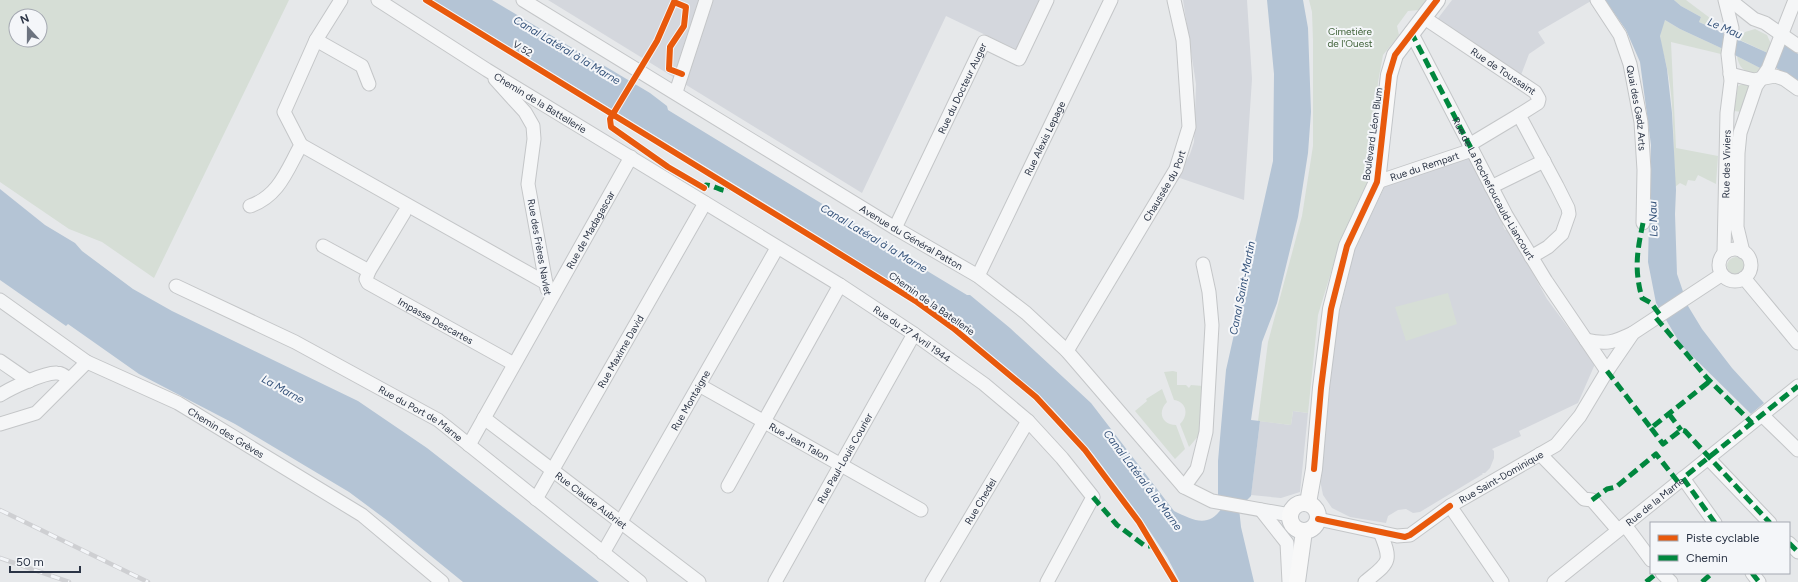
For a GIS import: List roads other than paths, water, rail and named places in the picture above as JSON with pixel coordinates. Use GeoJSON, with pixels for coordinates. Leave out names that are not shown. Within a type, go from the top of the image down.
{"type":"FeatureCollection","features":[{"type":"Feature","properties":{"kind":"main road","name":"Boulevard Léon Blum"},"geometry":{"type":"LineString","coordinates":[[1308,503],[1314,469],[1321,388],[1331,309],[1347,246],[1377,182],[1389,75],[1395,55],[1411,32],[1437,0]]}},
{"type":"Feature","properties":{"kind":"main road"},"geometry":{"type":"LineString","coordinates":[[1308,503],[1317,511],[1318,519],[1315,526],[1304,531],[1295,528],[1292,524],[1290,515],[1294,506],[1308,503]]}},
{"type":"Feature","properties":{"kind":"main road"},"geometry":{"type":"LineString","coordinates":[[1297,582],[1304,531]]}},
{"type":"Feature","properties":{"kind":"street"},"geometry":{"type":"LineString","coordinates":[[341,0],[316,40],[284,112],[301,145],[546,283]]}},
{"type":"Feature","properties":{"kind":"street","name":"Chemin de la Battellerie"},"geometry":{"type":"LineString","coordinates":[[378,0],[487,70],[705,203]]}},
{"type":"Feature","properties":{"kind":"street","name":"Avenue du Général Patton"},"geometry":{"type":"LineString","coordinates":[[523,0],[676,92],[895,228],[978,276],[1026,313],[1068,351],[1184,487],[1212,501],[1290,515]]}},
{"type":"Feature","properties":{"kind":"street"},"geometry":{"type":"LineString","coordinates":[[676,92],[706,0]]}},
{"type":"Feature","properties":{"kind":"street","name":"Rue du Docteur Auger"},"geometry":{"type":"LineString","coordinates":[[895,228],[984,42],[1019,59],[1048,0]]}},
{"type":"Feature","properties":{"kind":"street","name":"Rue Alexis Lepage"},"geometry":{"type":"LineString","coordinates":[[978,276],[1111,0]]}},
{"type":"Feature","properties":{"kind":"street","name":"Chaussée du Port"},"geometry":{"type":"LineString","coordinates":[[1068,351],[1176,169],[1189,127],[1183,40],[1174,0]]}},
{"type":"Feature","properties":{"kind":"street","name":"Quai des Gadz Arts"},"geometry":{"type":"LineString","coordinates":[[1597,0],[1620,35],[1630,64],[1636,93],[1641,122],[1644,170],[1643,223]]}},
{"type":"Feature","properties":{"kind":"street"},"geometry":{"type":"LineString","coordinates":[[1725,0],[1731,20],[1732,33]]}},
{"type":"Feature","properties":{"kind":"street"},"geometry":{"type":"LineString","coordinates":[[1730,0],[1754,19],[1765,23],[1780,40],[1798,46]]}},
{"type":"Feature","properties":{"kind":"street"},"geometry":{"type":"LineString","coordinates":[[1730,74],[1754,80],[1765,74],[1795,0]]}},
{"type":"Feature","properties":{"kind":"street","name":"Rue de Toussaint"},"geometry":{"type":"LineString","coordinates":[[1423,17],[1535,92],[1539,99],[1538,103],[1519,115]]}},
{"type":"Feature","properties":{"kind":"street"},"geometry":{"type":"LineString","coordinates":[[1732,33],[1742,23],[1754,19]]}},
{"type":"Feature","properties":{"kind":"street","name":"Rue de La Rochefoucauld-Liancourt"},"geometry":{"type":"LineString","coordinates":[[1411,32],[1491,187],[1532,258],[1607,372]]}},
{"type":"Feature","properties":{"kind":"street","name":"Rue des Viviers"},"geometry":{"type":"LineString","coordinates":[[1724,253],[1727,113],[1731,87],[1728,54],[1732,33]]}},
{"type":"Feature","properties":{"kind":"street"},"geometry":{"type":"LineString","coordinates":[[316,40],[362,66],[368,84]]}},
{"type":"Feature","properties":{"kind":"street","name":"Rue des Frères Navlet"},"geometry":{"type":"LineString","coordinates":[[469,445],[550,301],[528,184],[534,139],[533,126],[525,112],[487,70]]}},
{"type":"Feature","properties":{"kind":"street"},"geometry":{"type":"LineString","coordinates":[[1765,74],[1784,79],[1798,89]]}},
{"type":"Feature","properties":{"kind":"street","name":"Rue des Viviers"},"geometry":{"type":"LineString","coordinates":[[1743,252],[1737,228],[1738,148],[1744,122],[1756,86],[1765,74]]}},
{"type":"Feature","properties":{"kind":"street"},"geometry":{"type":"LineString","coordinates":[[1519,115],[1531,135],[1568,208],[1569,214],[1562,234],[1548,247],[1532,258]]}},
{"type":"Feature","properties":{"kind":"street","name":"Rue du Rempart"},"geometry":{"type":"LineString","coordinates":[[1377,182],[1470,147],[1519,115]]}},
{"type":"Feature","properties":{"kind":"street"},"geometry":{"type":"LineString","coordinates":[[250,206],[261,202],[272,194],[301,145]]}},
{"type":"Feature","properties":{"kind":"street","name":"Rue de Madagascar"},"geometry":{"type":"LineString","coordinates":[[550,301],[631,157]]}},
{"type":"Feature","properties":{"kind":"street"},"geometry":{"type":"LineString","coordinates":[[1491,187],[1544,161]]}},
{"type":"Feature","properties":{"kind":"street","name":"Rue du 27 Avril 1944"},"geometry":{"type":"LineString","coordinates":[[705,203],[840,285],[914,334],[984,384],[1028,421],[1062,458],[1093,497],[1047,582]]}},
{"type":"Feature","properties":{"kind":"street","name":"Rue Maxime David"},"geometry":{"type":"LineString","coordinates":[[536,499],[705,203]]}},
{"type":"Feature","properties":{"kind":"street"},"geometry":{"type":"LineString","coordinates":[[323,246],[369,271],[404,213]]}},
{"type":"Feature","properties":{"kind":"street","name":"Rue Montaigne"},"geometry":{"type":"LineString","coordinates":[[603,553],[777,248]]}},
{"type":"Feature","properties":{"kind":"street"},"geometry":{"type":"LineString","coordinates":[[1733,249],[1743,252],[1750,260],[1750,270],[1740,281],[1729,281],[1721,275],[1719,261],[1724,253],[1733,249]]}},
{"type":"Feature","properties":{"kind":"street"},"geometry":{"type":"LineString","coordinates":[[1184,487],[1197,469],[1206,432],[1212,325],[1203,264]]}},
{"type":"Feature","properties":{"kind":"street","name":"Impasse Descartes"},"geometry":{"type":"LineString","coordinates":[[369,271],[366,279],[368,283],[514,364]]}},
{"type":"Feature","properties":{"kind":"street"},"geometry":{"type":"LineString","coordinates":[[1586,340],[1600,343],[1611,343],[1633,333],[1721,275]]}},
{"type":"Feature","properties":{"kind":"street"},"geometry":{"type":"LineString","coordinates":[[1744,278],[1798,343]]}},
{"type":"Feature","properties":{"kind":"street"},"geometry":{"type":"LineString","coordinates":[[728,486],[840,285]]}},
{"type":"Feature","properties":{"kind":"street","name":"Rue du Port de Marne"},"geometry":{"type":"LineString","coordinates":[[176,286],[295,342],[438,420],[640,582]]}},
{"type":"Feature","properties":{"kind":"street","name":"Chemin des Grèves"},"geometry":{"type":"LineString","coordinates":[[0,300],[87,362],[178,403],[347,505],[362,515],[442,582]]}},
{"type":"Feature","properties":{"kind":"street"},"geometry":{"type":"LineString","coordinates":[[1607,372],[1633,333]]}},
{"type":"Feature","properties":{"kind":"street","name":"Rue Paul-Louis Courier"},"geometry":{"type":"LineString","coordinates":[[775,582],[914,334]]}},
{"type":"Feature","properties":{"kind":"street"},"geometry":{"type":"LineString","coordinates":[[0,362],[29,381]]}},
{"type":"Feature","properties":{"kind":"street"},"geometry":{"type":"LineString","coordinates":[[0,424],[36,413],[68,379],[87,362]]}},
{"type":"Feature","properties":{"kind":"street"},"geometry":{"type":"LineString","coordinates":[[0,395],[29,381],[58,372],[64,374],[68,379]]}},
{"type":"Feature","properties":{"kind":"street","name":"Rue Saint-Dominique"},"geometry":{"type":"LineString","coordinates":[[1318,519],[1405,537],[1410,535],[1450,506],[1556,445],[1580,416],[1607,372]]}},
{"type":"Feature","properties":{"kind":"street","name":"Rue Jean Talon"},"geometry":{"type":"LineString","coordinates":[[699,385],[921,510]]}},
{"type":"Feature","properties":{"kind":"street","name":"Rue de la Marne"},"geometry":{"type":"LineString","coordinates":[[1554,582],[1798,386]]}},
{"type":"Feature","properties":{"kind":"street"},"geometry":{"type":"LineString","coordinates":[[1762,415],[1798,450]]}},
{"type":"Feature","properties":{"kind":"street","name":"Rue Claude Aubriet"},"geometry":{"type":"LineString","coordinates":[[484,418],[699,582]]}},
{"type":"Feature","properties":{"kind":"street","name":"Rue Chedel"},"geometry":{"type":"LineString","coordinates":[[932,582],[1028,421]]}},
{"type":"Feature","properties":{"kind":"street"},"geometry":{"type":"LineString","coordinates":[[1540,454],[1584,499],[1592,500],[1650,559]]}},
{"type":"Feature","properties":{"kind":"street"},"geometry":{"type":"LineString","coordinates":[[1708,458],[1769,522]]}},
{"type":"Feature","properties":{"kind":"street"},"geometry":{"type":"LineString","coordinates":[[1683,478],[1714,522]]}},
{"type":"Feature","properties":{"kind":"street"},"geometry":{"type":"LineString","coordinates":[[1450,506],[1502,582]]}},
{"type":"Feature","properties":{"kind":"street"},"geometry":{"type":"LineString","coordinates":[[1257,509],[1287,543],[1289,582]]}},
{"type":"Feature","properties":{"kind":"street"},"geometry":{"type":"LineString","coordinates":[[1365,582],[1386,565],[1388,556],[1380,532]]}},
{"type":"Feature","properties":{"kind":"street"},"geometry":{"type":"LineString","coordinates":[[1790,544],[1798,552]]}},
{"type":"Feature","properties":{"kind":"street"},"geometry":{"type":"LineString","coordinates":[[1663,574],[1671,582]]}},
{"type":"Feature","properties":{"kind":"street"},"geometry":{"type":"LineString","coordinates":[[1753,574],[1759,582]]}},
{"type":"Feature","properties":{"kind":"water","name":"Canal Latéral à la Marne"},"geometry":{"type":"Polygon","coordinates":[[[433,0],[492,0],[650,93],[667,106],[668,110],[908,256],[909,260],[967,295],[970,295],[1010,328],[1091,403],[1174,511],[1189,518],[1201,521],[1213,517],[1224,505],[1218,495],[1218,461],[1226,370],[1273,161],[1274,74],[1267,0],[1303,0],[1308,28],[1311,112],[1308,153],[1298,217],[1277,303],[1262,342],[1251,420],[1260,421],[1251,496],[1239,508],[1241,527],[1254,582],[1180,582],[1167,557],[1139,515],[1094,455],[1053,409],[1001,366],[960,326],[780,212],[433,0]]]}},
{"type":"Feature","properties":{"kind":"water","name":"Le Nau"},"geometry":{"type":"Polygon","coordinates":[[[1605,0],[1674,0],[1681,6],[1701,17],[1699,22],[1770,54],[1776,54],[1785,45],[1798,54],[1798,83],[1775,67],[1762,69],[1680,29],[1665,20],[1660,36],[1667,69],[1672,113],[1676,190],[1675,214],[1677,274],[1688,306],[1702,329],[1732,368],[1764,403],[1751,414],[1681,345],[1656,303],[1648,262],[1651,145],[1640,62],[1626,30],[1605,0]]]}},
{"type":"Feature","properties":{"kind":"water","name":"La Marne"},"geometry":{"type":"Polygon","coordinates":[[[0,189],[45,225],[75,243],[82,251],[133,289],[172,311],[358,401],[427,448],[599,582],[463,582],[388,521],[349,492],[235,424],[139,374],[68,324],[66,326],[0,280],[0,189]]]}},
{"type":"Feature","properties":{"kind":"railway"},"geometry":{"type":"LineString","coordinates":[[0,510],[148,582]]}},
{"type":"Feature","properties":{"kind":"railway"},"geometry":{"type":"LineString","coordinates":[[0,558],[69,582]]}},
{"type":"Feature","properties":{"kind":"water label","name":"Le Mau"},"geometry":{"type":"Point","coordinates":[1725,28]}},
{"type":"Feature","properties":{"kind":"water label","name":"Canal Saint-Martin"},"geometry":{"type":"Point","coordinates":[1242,288]}},
{"type":"Feature","properties":{"kind":"park label","name":"Cimetière de l'Ouest"},"geometry":{"type":"Point","coordinates":[1350,36]}}]}
